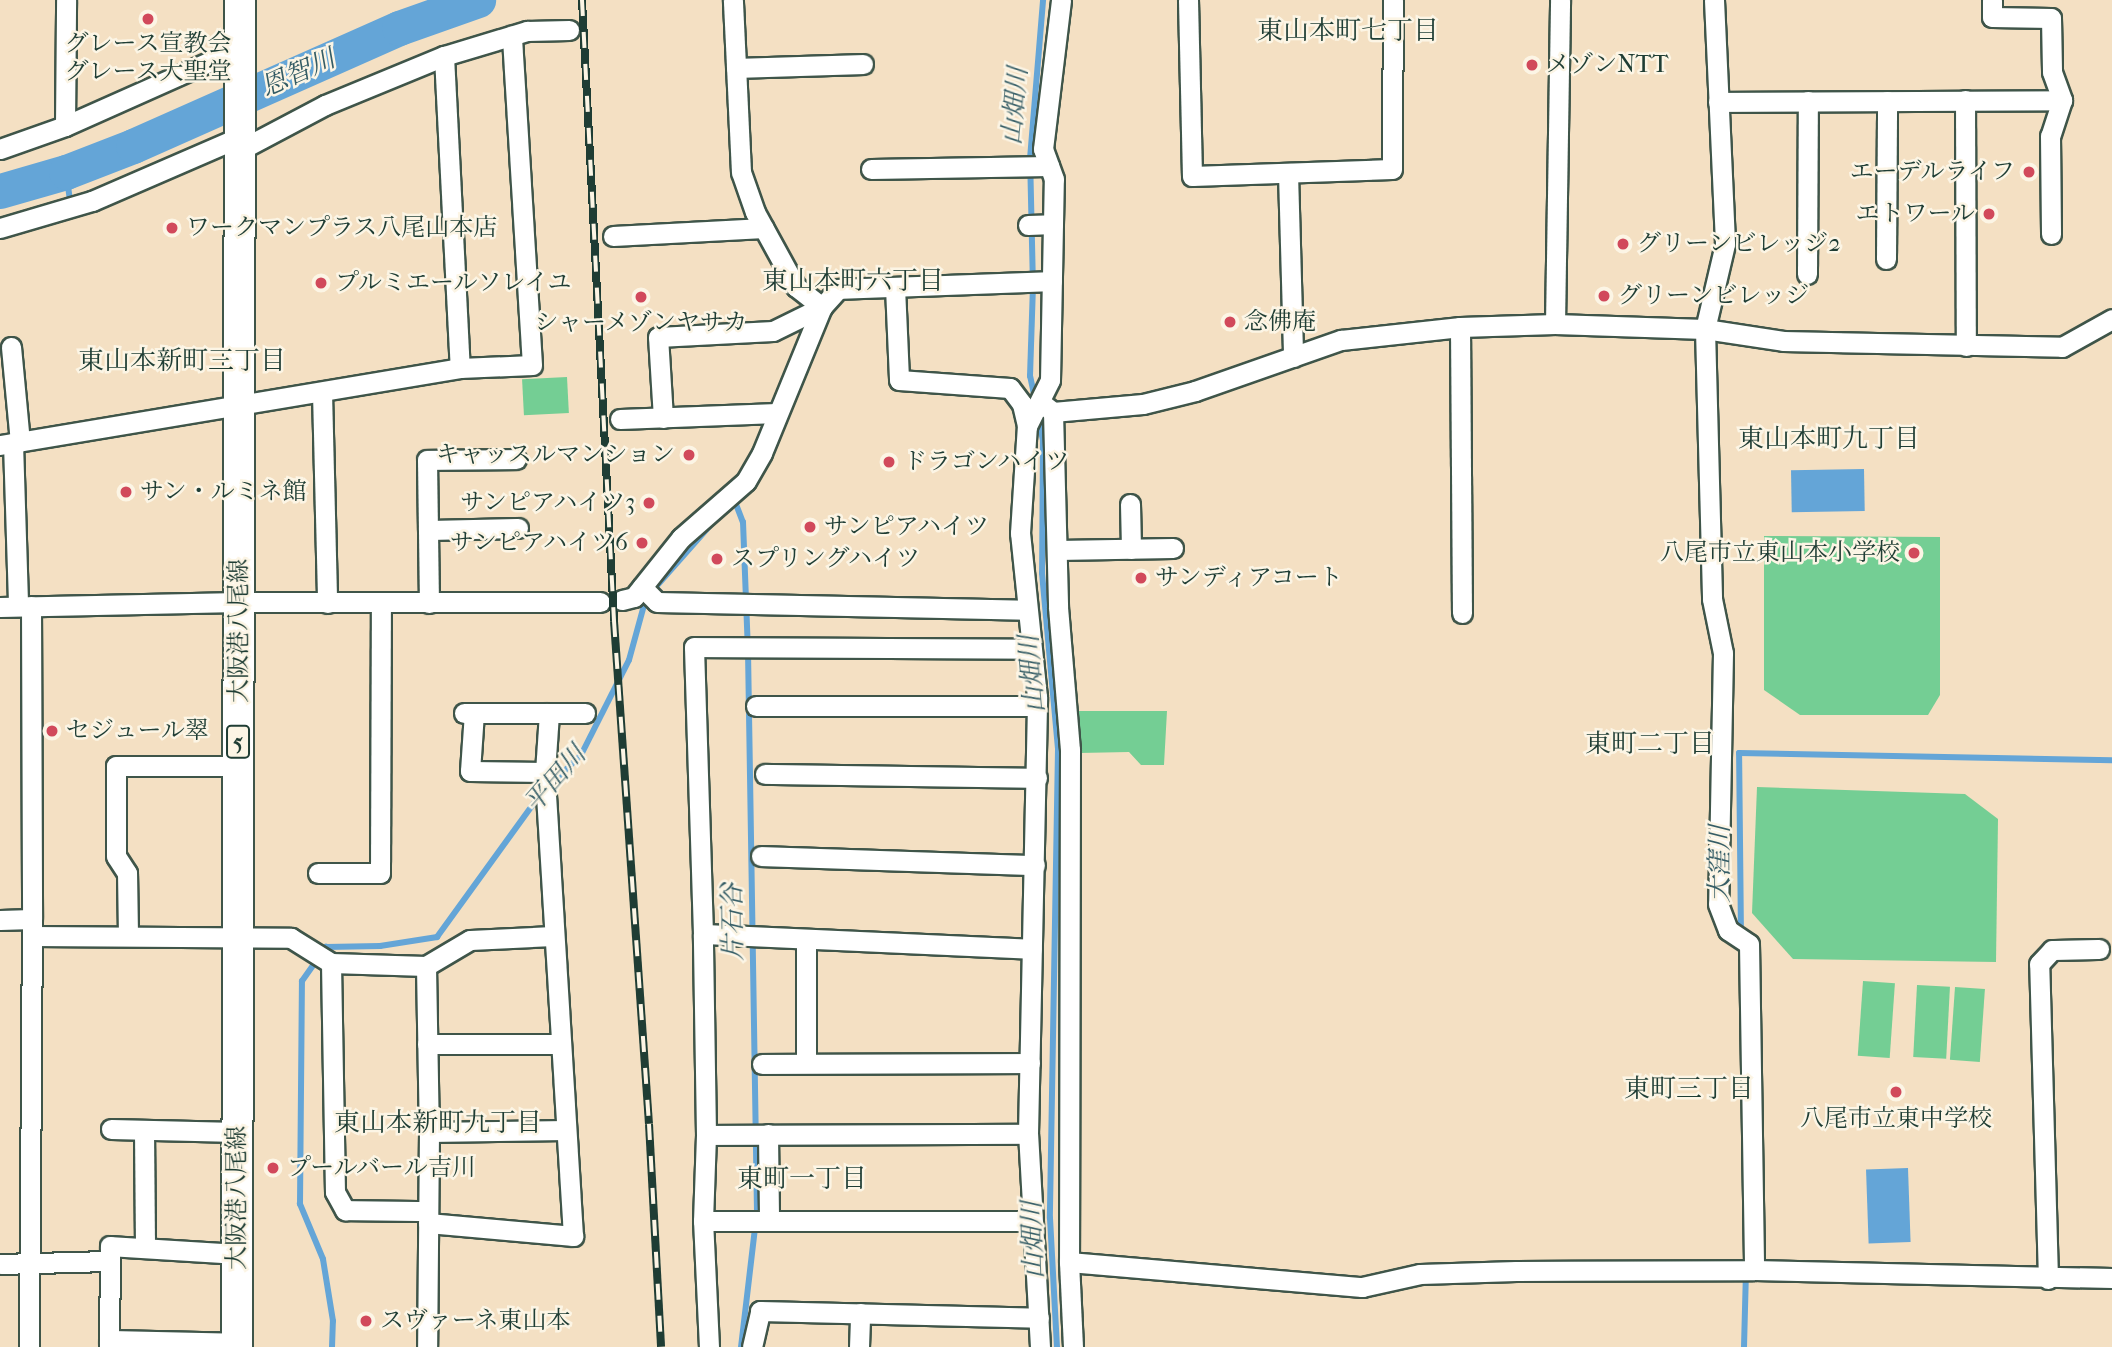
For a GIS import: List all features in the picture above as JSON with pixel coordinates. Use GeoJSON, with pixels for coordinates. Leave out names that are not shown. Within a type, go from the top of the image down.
{"type":"FeatureCollection","features":[{"type":"Feature","properties":{"kind":"main road","name":"大阪港八尾線"},"geometry":{"type":"LineString","coordinates":[[237,1345],[240,0]]}},
{"type":"Feature","properties":{"kind":"street"},"geometry":{"type":"LineString","coordinates":[[65,126],[66,0]]}},
{"type":"Feature","properties":{"kind":"street"},"geometry":{"type":"LineString","coordinates":[[1038,166],[1043,149],[1061,0]]}},
{"type":"Feature","properties":{"kind":"street"},"geometry":{"type":"LineString","coordinates":[[1188,0],[1192,176],[1392,169],[1393,0]]}},
{"type":"Feature","properties":{"kind":"street"},"geometry":{"type":"LineString","coordinates":[[1555,324],[1560,0]]}},
{"type":"Feature","properties":{"kind":"street"},"geometry":{"type":"LineString","coordinates":[[1714,0],[1725,244],[1705,329],[1712,599],[1723,653],[1718,904],[1728,930],[1749,944],[1754,1270]]}},
{"type":"Feature","properties":{"kind":"street"},"geometry":{"type":"LineString","coordinates":[[1992,0],[1992,17],[2051,18],[2052,72],[2062,100],[2050,136],[2051,234]]}},
{"type":"Feature","properties":{"kind":"street"},"geometry":{"type":"LineString","coordinates":[[736,1],[741,172],[755,212],[796,287],[822,307]]}},
{"type":"Feature","properties":{"kind":"street"},"geometry":{"type":"LineString","coordinates":[[0,229],[92,201],[240,143],[325,104],[444,56],[527,31],[569,30]]}},
{"type":"Feature","properties":{"kind":"street"},"geometry":{"type":"LineString","coordinates":[[11,444],[460,368],[532,365],[512,36]]}},
{"type":"Feature","properties":{"kind":"street"},"geometry":{"type":"LineString","coordinates":[[0,149],[65,126],[240,48]]}},
{"type":"Feature","properties":{"kind":"street"},"geometry":{"type":"LineString","coordinates":[[444,56],[460,368]]}},
{"type":"Feature","properties":{"kind":"street"},"geometry":{"type":"LineString","coordinates":[[736,68],[863,64]]}},
{"type":"Feature","properties":{"kind":"street"},"geometry":{"type":"LineString","coordinates":[[1965,100],[1966,346]]}},
{"type":"Feature","properties":{"kind":"street"},"geometry":{"type":"LineString","coordinates":[[1718,102],[2062,100]]}},
{"type":"Feature","properties":{"kind":"street"},"geometry":{"type":"LineString","coordinates":[[1807,274],[1808,101]]}},
{"type":"Feature","properties":{"kind":"street"},"geometry":{"type":"LineString","coordinates":[[1886,259],[1887,101]]}},
{"type":"Feature","properties":{"kind":"street"},"geometry":{"type":"LineString","coordinates":[[871,169],[1038,166],[1054,179],[1039,224],[1040,281],[1050,380],[1039,412],[1020,533],[1037,706],[1028,1134],[1040,1347]]}},
{"type":"Feature","properties":{"kind":"street"},"geometry":{"type":"LineString","coordinates":[[1288,173],[1293,356]]}},
{"type":"Feature","properties":{"kind":"street"},"geometry":{"type":"LineString","coordinates":[[613,236],[764,228]]}},
{"type":"Feature","properties":{"kind":"street"},"geometry":{"type":"LineString","coordinates":[[622,600],[634,597],[681,538],[746,481],[762,453],[822,307],[838,289],[1040,281]]}},
{"type":"Feature","properties":{"kind":"street"},"geometry":{"type":"LineString","coordinates":[[895,287],[899,380],[1010,388],[1022,404],[1039,412],[1143,404],[1195,391],[1340,340],[1460,327],[1555,324],[1705,329],[1783,341],[2062,348],[2112,319]]}},
{"type":"Feature","properties":{"kind":"street"},"geometry":{"type":"LineString","coordinates":[[663,418],[658,337],[773,331],[822,307]]}},
{"type":"Feature","properties":{"kind":"street"},"geometry":{"type":"LineString","coordinates":[[1460,327],[1462,613]]}},
{"type":"Feature","properties":{"kind":"street"},"geometry":{"type":"LineString","coordinates":[[11,347],[11,444],[32,928],[29,1347]]}},
{"type":"Feature","properties":{"kind":"street"},"geometry":{"type":"LineString","coordinates":[[322,391],[327,603]]}},
{"type":"Feature","properties":{"kind":"street"},"geometry":{"type":"LineString","coordinates":[[1039,412],[1057,550],[1070,750],[1069,1262],[1073,1347]]}},
{"type":"Feature","properties":{"kind":"street"},"geometry":{"type":"LineString","coordinates":[[620,419],[777,413]]}},
{"type":"Feature","properties":{"kind":"street"},"geometry":{"type":"LineString","coordinates":[[429,603],[427,460],[516,458]]}},
{"type":"Feature","properties":{"kind":"street"},"geometry":{"type":"LineString","coordinates":[[1130,504],[1131,549]]}},
{"type":"Feature","properties":{"kind":"street"},"geometry":{"type":"LineString","coordinates":[[428,530],[518,528]]}},
{"type":"Feature","properties":{"kind":"street"},"geometry":{"type":"LineString","coordinates":[[1057,550],[1173,548]]}},
{"type":"Feature","properties":{"kind":"street"},"geometry":{"type":"LineString","coordinates":[[642,587],[657,602],[1026,610]]}},
{"type":"Feature","properties":{"kind":"street"},"geometry":{"type":"LineString","coordinates":[[17,607],[239,602],[600,602]]}},
{"type":"Feature","properties":{"kind":"street"},"geometry":{"type":"LineString","coordinates":[[318,873],[380,873],[381,603]]}},
{"type":"Feature","properties":{"kind":"street"},"geometry":{"type":"LineString","coordinates":[[709,1347],[703,1221],[706,1135],[703,934],[694,647],[1030,649]]}},
{"type":"Feature","properties":{"kind":"street"},"geometry":{"type":"LineString","coordinates":[[756,706],[1037,706]]}},
{"type":"Feature","properties":{"kind":"street"},"geometry":{"type":"LineString","coordinates":[[545,783],[470,771],[467,713],[585,713]]}},
{"type":"Feature","properties":{"kind":"street"},"geometry":{"type":"LineString","coordinates":[[324,959],[335,1192],[345,1210],[428,1217],[573,1236],[545,783],[549,713]]}},
{"type":"Feature","properties":{"kind":"street"},"geometry":{"type":"LineString","coordinates":[[128,935],[127,873],[116,856],[116,766],[238,766]]}},
{"type":"Feature","properties":{"kind":"street"},"geometry":{"type":"LineString","coordinates":[[765,775],[1037,778]]}},
{"type":"Feature","properties":{"kind":"street"},"geometry":{"type":"LineString","coordinates":[[761,856],[1035,865]]}},
{"type":"Feature","properties":{"kind":"street"},"geometry":{"type":"LineString","coordinates":[[0,920],[32,928],[128,935],[291,938],[324,959],[426,966],[470,940],[553,936]]}},
{"type":"Feature","properties":{"kind":"street"},"geometry":{"type":"LineString","coordinates":[[703,934],[1032,949]]}},
{"type":"Feature","properties":{"kind":"street"},"geometry":{"type":"LineString","coordinates":[[806,939],[807,1063]]}},
{"type":"Feature","properties":{"kind":"street"},"geometry":{"type":"LineString","coordinates":[[2048,1279],[2039,964],[2052,950],[2099,949]]}},
{"type":"Feature","properties":{"kind":"street"},"geometry":{"type":"LineString","coordinates":[[426,966],[429,1132],[427,1347]]}},
{"type":"Feature","properties":{"kind":"street"},"geometry":{"type":"LineString","coordinates":[[427,1044],[560,1044]]}},
{"type":"Feature","properties":{"kind":"street"},"geometry":{"type":"LineString","coordinates":[[762,1064],[1030,1063]]}},
{"type":"Feature","properties":{"kind":"street"},"geometry":{"type":"LineString","coordinates":[[111,1129],[237,1132]]}},
{"type":"Feature","properties":{"kind":"street"},"geometry":{"type":"LineString","coordinates":[[144,1130],[145,1248]]}},
{"type":"Feature","properties":{"kind":"street"},"geometry":{"type":"LineString","coordinates":[[429,1132],[566,1130]]}},
{"type":"Feature","properties":{"kind":"street"},"geometry":{"type":"LineString","coordinates":[[768,1134],[769,1221]]}},
{"type":"Feature","properties":{"kind":"street"},"geometry":{"type":"LineString","coordinates":[[706,1135],[1028,1134]]}},
{"type":"Feature","properties":{"kind":"street"},"geometry":{"type":"LineString","coordinates":[[703,1221],[1032,1221]]}},
{"type":"Feature","properties":{"kind":"street"},"geometry":{"type":"LineString","coordinates":[[237,1254],[110,1246],[109,1261],[109,1344],[237,1345]]}},
{"type":"Feature","properties":{"kind":"street"},"geometry":{"type":"LineString","coordinates":[[0,1264],[109,1261]]}},
{"type":"Feature","properties":{"kind":"street"},"geometry":{"type":"LineString","coordinates":[[1069,1262],[1362,1287],[1420,1274],[1754,1270],[2048,1279],[2112,1278]]}},
{"type":"Feature","properties":{"kind":"street"},"geometry":{"type":"LineString","coordinates":[[752,1347],[760,1311],[1039,1318]]}},
{"type":"Feature","properties":{"kind":"street"},"geometry":{"type":"LineString","coordinates":[[859,1347],[860,1313]]}},
{"type":"Feature","properties":{"kind":"green space"},"geometry":{"type":"Polygon","coordinates":[[[567,377],[569,413],[524,415],[522,379],[567,377]]]}},
{"type":"Feature","properties":{"kind":"green space"},"geometry":{"type":"Polygon","coordinates":[[[1764,536],[1940,537],[1940,695],[1928,715],[1800,715],[1764,690],[1764,536]]]}},
{"type":"Feature","properties":{"kind":"green space"},"geometry":{"type":"Polygon","coordinates":[[[1077,711],[1167,711],[1164,765],[1141,765],[1129,752],[1079,753],[1077,711]]]}},
{"type":"Feature","properties":{"kind":"green space"},"geometry":{"type":"Polygon","coordinates":[[[1757,787],[1965,794],[1998,819],[1996,962],[1793,959],[1752,913],[1757,787]]]}},
{"type":"Feature","properties":{"kind":"green space"},"geometry":{"type":"Polygon","coordinates":[[[1863,981],[1895,983],[1890,1058],[1858,1056],[1863,981]]]}},
{"type":"Feature","properties":{"kind":"green space"},"geometry":{"type":"Polygon","coordinates":[[[1917,985],[1950,987],[1946,1059],[1913,1057],[1917,985]]]}},
{"type":"Feature","properties":{"kind":"green space"},"geometry":{"type":"Polygon","coordinates":[[[1955,987],[1985,989],[1980,1062],[1950,1060],[1955,987]]]}},
{"type":"Feature","properties":{"kind":"water"},"geometry":{"type":"Polygon","coordinates":[[[1864,469],[1865,511],[1792,512],[1791,470],[1864,469]]]}},
{"type":"Feature","properties":{"kind":"water"},"geometry":{"type":"Polygon","coordinates":[[[1908,1168],[1911,1242],[1869,1243],[1866,1169],[1908,1168]]]}},
{"type":"Feature","properties":{"kind":"waterway","name":"恩智川"},"geometry":{"type":"LineString","coordinates":[[0,191],[66,172],[133,146],[399,28],[478,0]]}},
{"type":"Feature","properties":{"kind":"waterway","name":"山畑川"},"geometry":{"type":"LineString","coordinates":[[1035,399],[1030,376],[1033,287],[1030,159],[1043,0]]}},
{"type":"Feature","properties":{"kind":"waterway"},"geometry":{"type":"LineString","coordinates":[[66,172],[70,199]]}},
{"type":"Feature","properties":{"kind":"waterway","name":"山畑川"},"geometry":{"type":"LineString","coordinates":[[1038,417],[1043,440],[1042,573],[1058,750],[1050,1218],[1057,1347]]}},
{"type":"Feature","properties":{"kind":"waterway","name":"片石谷"},"geometry":{"type":"LineString","coordinates":[[734,499],[743,522],[748,651],[757,1211],[741,1347]]}},
{"type":"Feature","properties":{"kind":"waterway","name":"平田川"},"geometry":{"type":"LineString","coordinates":[[550,785],[581,755],[629,660],[646,598],[715,520]]}},
{"type":"Feature","properties":{"kind":"waterway","name":"大窪川"},"geometry":{"type":"LineString","coordinates":[[1741,936],[1739,753],[2112,760]]}},
{"type":"Feature","properties":{"kind":"waterway","name":"平田川"},"geometry":{"type":"LineString","coordinates":[[332,1347],[333,1321],[323,1259],[300,1204],[302,981],[326,947],[380,946],[437,937],[542,792]]}},
{"type":"Feature","properties":{"kind":"waterway","name":"大窪川"},"geometry":{"type":"LineString","coordinates":[[1744,1347],[1746,1272]]}},
{"type":"Feature","properties":{"kind":"railway"},"geometry":{"type":"LineString","coordinates":[[582,0],[614,621],[649,1124],[661,1347]]}},
{"type":"Feature","properties":{"kind":"place","name":"グレース宣教会 グレース大聖堂"},"geometry":{"type":"Point","coordinates":[148,19]}},
{"type":"Feature","properties":{"kind":"place","name":"メゾンNTT"},"geometry":{"type":"Point","coordinates":[1532,65]}},
{"type":"Feature","properties":{"kind":"place","name":"エーデルライフ"},"geometry":{"type":"Point","coordinates":[2029,172]}},
{"type":"Feature","properties":{"kind":"place","name":"エトワール"},"geometry":{"type":"Point","coordinates":[1989,214]}},
{"type":"Feature","properties":{"kind":"place","name":"ワークマンプラス八尾山本店"},"geometry":{"type":"Point","coordinates":[172,228]}},
{"type":"Feature","properties":{"kind":"place","name":"グリーンビレッジ2"},"geometry":{"type":"Point","coordinates":[1623,244]}},
{"type":"Feature","properties":{"kind":"place","name":"プルミエールソレイユ"},"geometry":{"type":"Point","coordinates":[321,283]}},
{"type":"Feature","properties":{"kind":"place","name":"グリーンビレッジ"},"geometry":{"type":"Point","coordinates":[1604,296]}},
{"type":"Feature","properties":{"kind":"place","name":"シャーメゾンヤサカ"},"geometry":{"type":"Point","coordinates":[641,297]}},
{"type":"Feature","properties":{"kind":"place","name":"念佛庵"},"geometry":{"type":"Point","coordinates":[1230,322]}},
{"type":"Feature","properties":{"kind":"place","name":"キャッスルマンション"},"geometry":{"type":"Point","coordinates":[689,455]}},
{"type":"Feature","properties":{"kind":"place","name":"ドラゴンハイツ"},"geometry":{"type":"Point","coordinates":[889,462]}},
{"type":"Feature","properties":{"kind":"place","name":"サン・ルミネ館"},"geometry":{"type":"Point","coordinates":[126,492]}},
{"type":"Feature","properties":{"kind":"place","name":"サンピアハイツ3"},"geometry":{"type":"Point","coordinates":[649,503]}},
{"type":"Feature","properties":{"kind":"place","name":"サンピアハイツ"},"geometry":{"type":"Point","coordinates":[810,527]}},
{"type":"Feature","properties":{"kind":"place","name":"サンピアハイツ6"},"geometry":{"type":"Point","coordinates":[642,543]}},
{"type":"Feature","properties":{"kind":"place","name":"八尾市立東山本小学校"},"geometry":{"type":"Point","coordinates":[1914,553]}},
{"type":"Feature","properties":{"kind":"place","name":"スプリングハイツ"},"geometry":{"type":"Point","coordinates":[717,559]}},
{"type":"Feature","properties":{"kind":"place","name":"サンディアコート"},"geometry":{"type":"Point","coordinates":[1141,578]}},
{"type":"Feature","properties":{"kind":"place","name":"セジュール翠"},"geometry":{"type":"Point","coordinates":[52,731]}},
{"type":"Feature","properties":{"kind":"place","name":"八尾市立東中学校"},"geometry":{"type":"Point","coordinates":[1896,1092]}},
{"type":"Feature","properties":{"kind":"place","name":"プールバール吉川"},"geometry":{"type":"Point","coordinates":[273,1168]}},
{"type":"Feature","properties":{"kind":"place","name":"スヴァーネ東山本"},"geometry":{"type":"Point","coordinates":[366,1321]}},
{"type":"Feature","properties":{"kind":"district","name":"東山本町七丁目"},"geometry":{"type":"Point","coordinates":[1348,31]}},
{"type":"Feature","properties":{"kind":"district","name":"東山本町六丁目"},"geometry":{"type":"Point","coordinates":[853,281]}},
{"type":"Feature","properties":{"kind":"district","name":"東山本新町三丁目"},"geometry":{"type":"Point","coordinates":[182,361]}},
{"type":"Feature","properties":{"kind":"district","name":"東山本町九丁目"},"geometry":{"type":"Point","coordinates":[1829,439]}},
{"type":"Feature","properties":{"kind":"district","name":"東町二丁目"},"geometry":{"type":"Point","coordinates":[1650,744]}},
{"type":"Feature","properties":{"kind":"district","name":"東町三丁目"},"geometry":{"type":"Point","coordinates":[1689,1089]}},
{"type":"Feature","properties":{"kind":"district","name":"東山本新町九丁目"},"geometry":{"type":"Point","coordinates":[438,1123]}},
{"type":"Feature","properties":{"kind":"district","name":"東町一丁目"},"geometry":{"type":"Point","coordinates":[802,1179]}}]}
